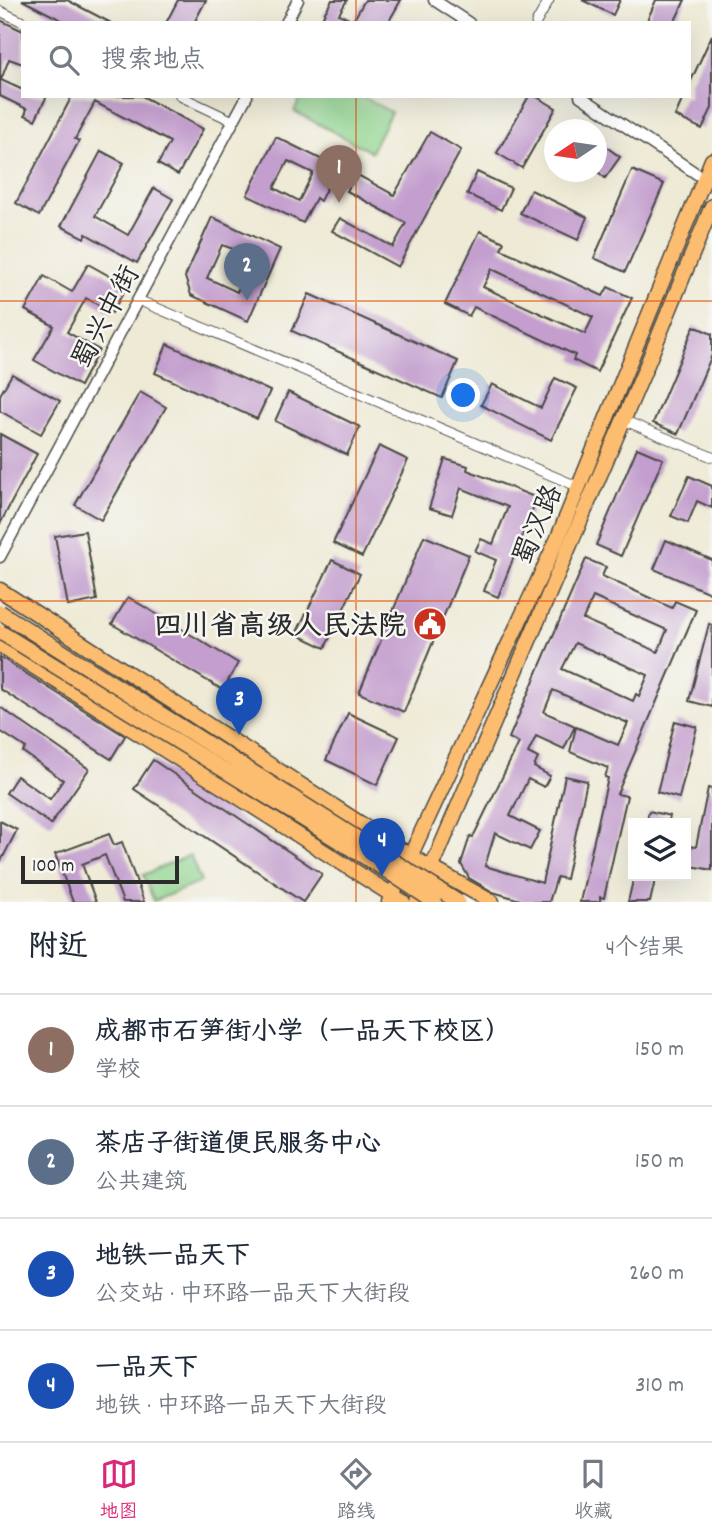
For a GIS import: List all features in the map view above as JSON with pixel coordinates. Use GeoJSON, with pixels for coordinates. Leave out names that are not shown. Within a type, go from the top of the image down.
{"type":"FeatureCollection","features":[{"type":"Feature","properties":{"kind":"main road","name":"蜀汉路"},"geometry":{"type":"LineString","coordinates":[[395,900],[412,857],[557,540],[708,180],[712,160]]}},
{"type":"Feature","properties":{"kind":"main road","name":"蜀汉路"},"geometry":{"type":"LineString","coordinates":[[417,902],[624,420],[712,206]]}},
{"type":"Feature","properties":{"kind":"main road"},"geometry":{"type":"LineString","coordinates":[[0,590],[412,857],[492,902]]}},
{"type":"Feature","properties":{"kind":"main road"},"geometry":{"type":"LineString","coordinates":[[0,612],[458,902]]}},
{"type":"Feature","properties":{"kind":"main road"},"geometry":{"type":"LineString","coordinates":[[0,632],[434,902]]}},
{"type":"Feature","properties":{"kind":"main road"},"geometry":{"type":"LineString","coordinates":[[0,645],[395,900]]}},
{"type":"Feature","properties":{"kind":"street"},"geometry":{"type":"LineString","coordinates":[[287,21],[298,0]]}},
{"type":"Feature","properties":{"kind":"street"},"geometry":{"type":"LineString","coordinates":[[434,0],[466,21]]}},
{"type":"Feature","properties":{"kind":"street"},"geometry":{"type":"LineString","coordinates":[[537,21],[549,0]]}},
{"type":"Feature","properties":{"kind":"street"},"geometry":{"type":"LineString","coordinates":[[0,11],[21,21]]}},
{"type":"Feature","properties":{"kind":"street"},"geometry":{"type":"LineString","coordinates":[[184,98],[233,121]]}},
{"type":"Feature","properties":{"kind":"street","name":"蜀兴中街"},"geometry":{"type":"LineString","coordinates":[[0,557],[246,98]]}},
{"type":"Feature","properties":{"kind":"street"},"geometry":{"type":"LineString","coordinates":[[583,98],[708,180]]}},
{"type":"Feature","properties":{"kind":"street"},"geometry":{"type":"LineString","coordinates":[[138,300],[579,487]]}},
{"type":"Feature","properties":{"kind":"street"},"geometry":{"type":"LineString","coordinates":[[624,420],[712,457]]}},
{"type":"Feature","properties":{"kind":"green space"},"geometry":{"type":"Polygon","coordinates":[[[301,98],[365,98],[391,112],[371,152],[294,111],[301,98]]]}},
{"type":"Feature","properties":{"kind":"green space"},"geometry":{"type":"Polygon","coordinates":[[[190,855],[201,882],[154,901],[143,875],[190,855]]]}},
{"type":"Feature","properties":{"kind":"building"},"geometry":{"type":"Polygon","coordinates":[[[22,0],[67,0],[107,21],[63,21],[22,0]]]}},
{"type":"Feature","properties":{"kind":"building"},"geometry":{"type":"Polygon","coordinates":[[[178,0],[206,0],[195,21],[167,21],[178,0]]]}},
{"type":"Feature","properties":{"kind":"building"},"geometry":{"type":"Polygon","coordinates":[[[332,0],[347,0],[339,14],[353,21],[332,21],[323,16],[332,0]]]}},
{"type":"Feature","properties":{"kind":"building"},"geometry":{"type":"Polygon","coordinates":[[[365,0],[401,0],[389,21],[353,21],[365,0]]]}},
{"type":"Feature","properties":{"kind":"building"},"geometry":{"type":"Polygon","coordinates":[[[582,0],[620,0],[613,15],[582,0]]]}},
{"type":"Feature","properties":{"kind":"building"},"geometry":{"type":"Polygon","coordinates":[[[656,0],[685,0],[675,21],[647,21],[656,0]]]}},
{"type":"Feature","properties":{"kind":"building"},"geometry":{"type":"Polygon","coordinates":[[[0,20],[21,30],[21,63],[9,59],[1,80],[21,89],[21,98],[46,98],[35,120],[25,115],[27,109],[0,96],[0,20]]]}},
{"type":"Feature","properties":{"kind":"building"},"geometry":{"type":"Polygon","coordinates":[[[712,35],[712,108],[702,129],[675,116],[683,98],[691,98],[691,81],[712,35]]]}},
{"type":"Feature","properties":{"kind":"building"},"geometry":{"type":"Polygon","coordinates":[[[71,98],[146,98],[203,129],[178,175],[158,164],[170,142],[95,102],[75,139],[79,141],[39,216],[16,203],[71,98]]]}},
{"type":"Feature","properties":{"kind":"building"},"geometry":{"type":"Polygon","coordinates":[[[528,98],[538,98],[556,108],[550,119],[544,119],[544,129],[522,168],[497,153],[528,98]]]}},
{"type":"Feature","properties":{"kind":"building"},"geometry":{"type":"Polygon","coordinates":[[[430,132],[461,150],[398,267],[332,231],[340,218],[393,247],[406,223],[347,191],[356,174],[394,195],[430,132]]]}},
{"type":"Feature","properties":{"kind":"building"},"geometry":{"type":"Polygon","coordinates":[[[276,137],[337,167],[320,201],[316,198],[303,223],[247,195],[276,137]],[[288,161],[274,188],[299,201],[313,173],[288,161]]]}},
{"type":"Feature","properties":{"kind":"building"},"geometry":{"type":"Polygon","coordinates":[[[607,147],[620,157],[607,175],[607,147]]]}},
{"type":"Feature","properties":{"kind":"building"},"geometry":{"type":"Polygon","coordinates":[[[101,151],[124,163],[95,216],[128,235],[154,188],[173,199],[137,263],[86,234],[84,238],[61,226],[101,151]]]}},
{"type":"Feature","properties":{"kind":"building"},"geometry":{"type":"Polygon","coordinates":[[[632,170],[664,184],[625,272],[594,258],[632,170]]]}},
{"type":"Feature","properties":{"kind":"building"},"geometry":{"type":"Polygon","coordinates":[[[477,172],[511,188],[501,210],[467,194],[477,172]]]}},
{"type":"Feature","properties":{"kind":"building"},"geometry":{"type":"Polygon","coordinates":[[[531,190],[587,217],[578,240],[520,213],[531,190]]]}},
{"type":"Feature","properties":{"kind":"building"},"geometry":{"type":"Polygon","coordinates":[[[212,217],[280,249],[248,321],[191,295],[185,277],[212,217]],[[222,245],[207,278],[237,292],[253,256],[222,245]]]}},
{"type":"Feature","properties":{"kind":"building"},"geometry":{"type":"Polygon","coordinates":[[[480,231],[504,242],[501,249],[603,296],[608,287],[632,298],[597,372],[573,360],[575,355],[474,307],[469,316],[445,304],[480,231]],[[492,269],[483,287],[585,334],[593,317],[492,269]]]}},
{"type":"Feature","properties":{"kind":"building"},"geometry":{"type":"Polygon","coordinates":[[[88,264],[127,286],[112,313],[86,298],[67,332],[99,350],[80,386],[34,360],[54,326],[25,310],[44,276],[72,292],[88,264]]]}},
{"type":"Feature","properties":{"kind":"building"},"geometry":{"type":"Polygon","coordinates":[[[309,294],[458,361],[442,398],[292,331],[309,294]]]}},
{"type":"Feature","properties":{"kind":"building"},"geometry":{"type":"Polygon","coordinates":[[[694,326],[712,334],[712,355],[678,434],[653,423],[694,326]]]}},
{"type":"Feature","properties":{"kind":"building"},"geometry":{"type":"Polygon","coordinates":[[[167,344],[270,391],[257,419],[155,373],[167,344]]]}},
{"type":"Feature","properties":{"kind":"building"},"geometry":{"type":"Polygon","coordinates":[[[12,374],[60,401],[41,434],[0,411],[0,395],[12,374]]]}},
{"type":"Feature","properties":{"kind":"building"},"geometry":{"type":"Polygon","coordinates":[[[555,378],[577,388],[551,440],[481,405],[492,384],[541,408],[555,378]]]}},
{"type":"Feature","properties":{"kind":"building"},"geometry":{"type":"Polygon","coordinates":[[[140,392],[166,407],[101,520],[75,505],[140,392]]]}},
{"type":"Feature","properties":{"kind":"building"},"geometry":{"type":"Polygon","coordinates":[[[288,392],[360,427],[347,455],[275,421],[288,392]]]}},
{"type":"Feature","properties":{"kind":"building"},"geometry":{"type":"Polygon","coordinates":[[[0,434],[37,454],[0,524],[0,434]]]}},
{"type":"Feature","properties":{"kind":"building"},"geometry":{"type":"Polygon","coordinates":[[[379,446],[408,460],[362,557],[333,543],[379,446]]]}},
{"type":"Feature","properties":{"kind":"building"},"geometry":{"type":"Polygon","coordinates":[[[637,448],[663,459],[621,556],[596,545],[637,448]]]}},
{"type":"Feature","properties":{"kind":"building"},"geometry":{"type":"Polygon","coordinates":[[[445,459],[468,466],[467,470],[537,498],[498,597],[484,591],[496,560],[475,551],[481,539],[493,544],[508,507],[461,488],[452,515],[429,508],[445,459]]]}},
{"type":"Feature","properties":{"kind":"building"},"geometry":{"type":"Polygon","coordinates":[[[689,476],[712,486],[712,508],[697,501],[688,523],[671,516],[689,476]]]}},
{"type":"Feature","properties":{"kind":"building"},"geometry":{"type":"Polygon","coordinates":[[[85,531],[97,600],[68,606],[55,536],[85,531]]]}},
{"type":"Feature","properties":{"kind":"building"},"geometry":{"type":"Polygon","coordinates":[[[424,536],[469,555],[404,712],[359,693],[424,536]]]}},
{"type":"Feature","properties":{"kind":"building"},"geometry":{"type":"Polygon","coordinates":[[[666,540],[712,560],[712,594],[654,569],[666,540]]]}},
{"type":"Feature","properties":{"kind":"building"},"geometry":{"type":"Polygon","coordinates":[[[586,559],[606,567],[602,576],[672,608],[675,601],[696,610],[617,794],[627,796],[604,898],[600,897],[600,902],[580,902],[608,768],[570,752],[576,727],[618,745],[628,723],[553,690],[544,712],[575,726],[564,749],[536,736],[528,753],[538,758],[534,767],[550,776],[544,787],[528,779],[510,816],[540,831],[530,850],[495,833],[485,866],[542,883],[565,776],[587,781],[566,879],[557,877],[549,902],[527,902],[493,892],[469,878],[461,864],[470,836],[473,837],[519,743],[509,738],[586,559]],[[593,597],[583,619],[658,652],[667,630],[593,597]],[[575,643],[562,669],[633,701],[636,694],[639,696],[648,675],[575,643]]]}},
{"type":"Feature","properties":{"kind":"building"},"geometry":{"type":"Polygon","coordinates":[[[332,560],[360,574],[325,648],[296,634],[332,560]]]}},
{"type":"Feature","properties":{"kind":"building"},"geometry":{"type":"Polygon","coordinates":[[[128,597],[238,663],[223,690],[112,624],[128,597]]]}},
{"type":"Feature","properties":{"kind":"building"},"geometry":{"type":"Polygon","coordinates":[[[709,624],[712,625],[712,707],[689,701],[709,624]]]}},
{"type":"Feature","properties":{"kind":"building"},"geometry":{"type":"Polygon","coordinates":[[[0,657],[125,736],[111,759],[0,689],[0,657]]]}},
{"type":"Feature","properties":{"kind":"building"},"geometry":{"type":"Polygon","coordinates":[[[0,707],[89,769],[51,824],[6,793],[17,776],[50,799],[63,780],[23,752],[26,748],[0,731],[0,707]]]}},
{"type":"Feature","properties":{"kind":"building"},"geometry":{"type":"Polygon","coordinates":[[[348,713],[399,737],[377,785],[326,760],[348,713]]]}},
{"type":"Feature","properties":{"kind":"building"},"geometry":{"type":"Polygon","coordinates":[[[675,721],[697,727],[679,798],[657,792],[675,721]]]}},
{"type":"Feature","properties":{"kind":"building"},"geometry":{"type":"Polygon","coordinates":[[[153,760],[322,874],[303,902],[134,789],[153,760]]]}},
{"type":"Feature","properties":{"kind":"building"},"geometry":{"type":"Polygon","coordinates":[[[708,788],[712,789],[712,870],[691,866],[691,846],[696,847],[708,788]]]}},
{"type":"Feature","properties":{"kind":"building"},"geometry":{"type":"Polygon","coordinates":[[[649,811],[670,816],[669,818],[647,818],[649,811]]]}},
{"type":"Feature","properties":{"kind":"building"},"geometry":{"type":"Polygon","coordinates":[[[0,821],[17,830],[0,863],[0,821]]]}},
{"type":"Feature","properties":{"kind":"building"},"geometry":{"type":"Polygon","coordinates":[[[109,834],[114,845],[122,842],[144,902],[123,902],[105,855],[82,864],[96,902],[73,902],[55,854],[109,834]]]}},
{"type":"Feature","properties":{"kind":"building"},"geometry":{"type":"Polygon","coordinates":[[[633,881],[655,881],[650,902],[628,902],[633,881]]]}},
{"type":"Feature","properties":{"kind":"place","name":"成都市石笋街小学（一品天下校区）"},"geometry":{"type":"Point","coordinates":[339,203]}},
{"type":"Feature","properties":{"kind":"place","name":"茶店子街道便民服务中心"},"geometry":{"type":"Point","coordinates":[247,301]}},
{"type":"Feature","properties":{"kind":"place","name":"四川省高级人民法院"},"geometry":{"type":"Point","coordinates":[430,624]}},
{"type":"Feature","properties":{"kind":"place","name":"地铁一品天下"},"geometry":{"type":"Point","coordinates":[239,735]}},
{"type":"Feature","properties":{"kind":"place","name":"一品天下"},"geometry":{"type":"Point","coordinates":[382,876]}}]}
